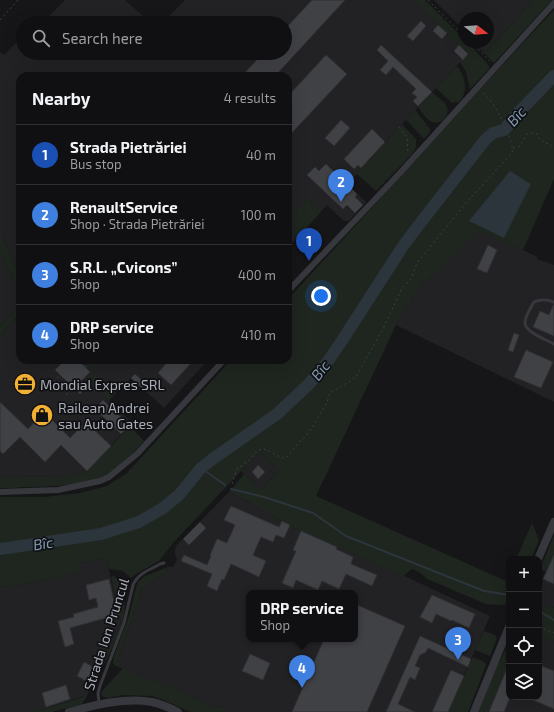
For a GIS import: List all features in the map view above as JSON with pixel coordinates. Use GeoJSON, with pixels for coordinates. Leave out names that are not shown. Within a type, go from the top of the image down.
{"type":"FeatureCollection","features":[{"type":"Feature","properties":{"kind":"street"},"geometry":{"type":"LineString","coordinates":[[292,287],[409,163],[554,3]]}},
{"type":"Feature","properties":{"kind":"street"},"geometry":{"type":"LineString","coordinates":[[0,492],[58,490],[100,481],[109,477],[137,454],[220,364]]}},
{"type":"Feature","properties":{"kind":"street"},"geometry":{"type":"LineString","coordinates":[[539,556],[554,522]]}},
{"type":"Feature","properties":{"kind":"street"},"geometry":{"type":"LineString","coordinates":[[474,712],[509,628]]}},
{"type":"Feature","properties":{"kind":"street","name":"Strada Ion Pruncul"},"geometry":{"type":"LineString","coordinates":[[69,712],[99,705],[130,701],[152,702],[178,712]]}},
{"type":"Feature","properties":{"kind":"lane"},"geometry":{"type":"LineString","coordinates":[[554,302],[546,299],[534,302],[525,322],[525,326],[529,330],[554,344]]}},
{"type":"Feature","properties":{"kind":"lane","name":"Strada Ion Pruncul"},"geometry":{"type":"LineString","coordinates":[[99,705],[98,693],[124,623],[135,580],[138,576],[164,563]]}},
{"type":"Feature","properties":{"kind":"path"},"geometry":{"type":"LineString","coordinates":[[0,20],[18,0]]}},
{"type":"Feature","properties":{"kind":"path"},"geometry":{"type":"LineString","coordinates":[[428,0],[458,30]]}},
{"type":"Feature","properties":{"kind":"path"},"geometry":{"type":"LineString","coordinates":[[477,48],[496,67]]}},
{"type":"Feature","properties":{"kind":"path"},"geometry":{"type":"LineString","coordinates":[[232,484],[237,469],[249,461],[256,452],[264,449],[277,457],[285,458],[306,436],[314,426],[327,403],[329,395],[357,375],[384,327],[402,288],[411,279],[417,263],[465,204],[512,153],[513,148],[504,124],[492,103],[478,86]]}},
{"type":"Feature","properties":{"kind":"path"},"geometry":{"type":"LineString","coordinates":[[399,127],[407,137],[409,163]]}},
{"type":"Feature","properties":{"kind":"path"},"geometry":{"type":"LineString","coordinates":[[513,148],[520,146],[527,134],[532,133],[537,134],[539,139],[554,147]]}},
{"type":"Feature","properties":{"kind":"path"},"geometry":{"type":"LineString","coordinates":[[84,367],[87,364]]}},
{"type":"Feature","properties":{"kind":"path"},"geometry":{"type":"LineString","coordinates":[[54,382],[60,375]]}},
{"type":"Feature","properties":{"kind":"path"},"geometry":{"type":"LineString","coordinates":[[66,394],[73,388]]}},
{"type":"Feature","properties":{"kind":"path"},"geometry":{"type":"LineString","coordinates":[[542,628],[554,633]]}},
{"type":"Feature","properties":{"kind":"shaded area"},"geometry":{"type":"Polygon","coordinates":[[[65,0],[125,0],[143,16],[49,16],[65,0]]]}},
{"type":"Feature","properties":{"kind":"shaded area"},"geometry":{"type":"Polygon","coordinates":[[[185,0],[412,0],[458,44],[458,48],[462,48],[468,54],[347,184],[366,202],[349,221],[344,221],[327,205],[292,243],[292,72],[16,72],[16,266],[0,234],[0,52],[4,55],[16,43],[16,60],[292,60],[292,16],[169,16],[185,0]]]}},
{"type":"Feature","properties":{"kind":"shaded area"},"geometry":{"type":"Polygon","coordinates":[[[412,0],[425,0],[458,33],[458,44],[412,0]]]}},
{"type":"Feature","properties":{"kind":"shaded area"},"geometry":{"type":"Polygon","coordinates":[[[434,0],[534,0],[494,43],[494,12],[458,12],[458,24],[434,0]]]}},
{"type":"Feature","properties":{"kind":"shaded area"},"geometry":{"type":"Polygon","coordinates":[[[534,0],[552,0],[494,63],[479,48],[482,48],[486,52],[490,48],[494,48],[494,43],[534,0]]]}},
{"type":"Feature","properties":{"kind":"shaded area"},"geometry":{"type":"Polygon","coordinates":[[[554,10],[554,179],[523,250],[478,231],[434,276],[423,282],[396,325],[316,496],[506,581],[506,604],[486,604],[427,579],[419,572],[412,569],[403,576],[300,531],[229,492],[244,474],[258,488],[261,489],[279,471],[261,452],[173,543],[159,561],[131,578],[123,571],[109,569],[106,558],[79,563],[80,573],[0,587],[0,497],[44,497],[80,493],[107,486],[126,474],[227,364],[292,364],[292,295],[554,10]]]}},
{"type":"Feature","properties":{"kind":"shaded area"},"geometry":{"type":"Polygon","coordinates":[[[462,48],[473,48],[489,66],[489,69],[470,89],[466,72],[460,62],[468,54],[462,48]]]}},
{"type":"Feature","properties":{"kind":"shaded area"},"geometry":{"type":"Polygon","coordinates":[[[482,48],[490,48],[486,52],[482,48]]]}},
{"type":"Feature","properties":{"kind":"shaded area"},"geometry":{"type":"Polygon","coordinates":[[[457,66],[464,79],[465,89],[459,102],[452,103],[436,88],[457,66]]]}},
{"type":"Feature","properties":{"kind":"shaded area"},"geometry":{"type":"Polygon","coordinates":[[[432,92],[446,105],[448,110],[444,119],[436,123],[429,120],[418,107],[432,92]]]}},
{"type":"Feature","properties":{"kind":"shaded area"},"geometry":{"type":"Polygon","coordinates":[[[415,110],[430,129],[430,132],[424,139],[406,120],[415,110]]]}},
{"type":"Feature","properties":{"kind":"shaded area"},"geometry":{"type":"Polygon","coordinates":[[[402,124],[416,139],[416,147],[413,153],[376,191],[357,174],[402,124]]]}},
{"type":"Feature","properties":{"kind":"shaded area"},"geometry":{"type":"Polygon","coordinates":[[[510,171],[531,184],[504,238],[469,221],[510,171]]]}},
{"type":"Feature","properties":{"kind":"shaded area"},"geometry":{"type":"Polygon","coordinates":[[[307,199],[321,212],[297,238],[292,233],[296,226],[292,223],[292,216],[307,199]]]}},
{"type":"Feature","properties":{"kind":"shaded area"},"geometry":{"type":"Polygon","coordinates":[[[478,230],[538,257],[537,259],[554,265],[554,402],[396,325],[423,282],[434,276],[478,230]]]}},
{"type":"Feature","properties":{"kind":"shaded area"},"geometry":{"type":"Polygon","coordinates":[[[0,234],[16,266],[16,284],[0,254],[0,234]]]}},
{"type":"Feature","properties":{"kind":"shaded area"},"geometry":{"type":"Polygon","coordinates":[[[0,254],[16,284],[16,308],[0,326],[0,254]]]}},
{"type":"Feature","properties":{"kind":"shaded area"},"geometry":{"type":"Polygon","coordinates":[[[16,308],[16,318],[0,335],[0,326],[16,308]]]}},
{"type":"Feature","properties":{"kind":"shaded area"},"geometry":{"type":"Polygon","coordinates":[[[16,318],[16,364],[204,364],[164,408],[131,378],[109,400],[132,423],[87,471],[76,476],[0,477],[0,335],[16,318]]]}},
{"type":"Feature","properties":{"kind":"shaded area"},"geometry":{"type":"Polygon","coordinates":[[[89,364],[93,364],[96,367],[91,371],[86,367],[89,364]]]}},
{"type":"Feature","properties":{"kind":"shaded area"},"geometry":{"type":"Polygon","coordinates":[[[91,371],[112,391],[110,393],[113,396],[109,400],[85,377],[91,371]]]}},
{"type":"Feature","properties":{"kind":"shaded area"},"geometry":{"type":"Polygon","coordinates":[[[130,426],[144,441],[130,457],[114,471],[105,476],[71,484],[0,488],[0,477],[76,476],[87,471],[130,426]]]}},
{"type":"Feature","properties":{"kind":"shaded area"},"geometry":{"type":"Polygon","coordinates":[[[261,452],[279,471],[261,489],[258,488],[241,471],[261,452]]]}},
{"type":"Feature","properties":{"kind":"shaded area"},"geometry":{"type":"Polygon","coordinates":[[[229,492],[301,531],[411,579],[490,616],[448,712],[227,712],[227,708],[217,707],[116,666],[142,589],[166,572],[168,567],[173,567],[177,560],[175,550],[176,546],[229,492]]]}},
{"type":"Feature","properties":{"kind":"shaded area"},"geometry":{"type":"Polygon","coordinates":[[[532,523],[539,540],[532,556],[517,556],[532,523]]]}},
{"type":"Feature","properties":{"kind":"shaded area"},"geometry":{"type":"Polygon","coordinates":[[[554,535],[554,555],[547,572],[542,570],[542,564],[554,535]]]}},
{"type":"Feature","properties":{"kind":"shaded area"},"geometry":{"type":"Polygon","coordinates":[[[554,555],[554,608],[542,603],[543,579],[554,555]]]}},
{"type":"Feature","properties":{"kind":"shaded area"},"geometry":{"type":"Polygon","coordinates":[[[106,558],[121,622],[116,635],[84,696],[35,712],[0,712],[0,587],[79,573],[79,563],[106,558]]]}},
{"type":"Feature","properties":{"kind":"shaded area"},"geometry":{"type":"Polygon","coordinates":[[[168,567],[166,572],[142,589],[115,666],[113,663],[114,656],[129,616],[138,582],[145,576],[168,567]]]}},
{"type":"Feature","properties":{"kind":"shaded area"},"geometry":{"type":"Polygon","coordinates":[[[114,576],[120,582],[122,587],[124,617],[114,644],[93,685],[90,684],[116,635],[121,622],[111,577],[114,576]]]}},
{"type":"Feature","properties":{"kind":"shaded area"},"geometry":{"type":"Polygon","coordinates":[[[542,603],[554,608],[554,641],[542,636],[542,603]]]}},
{"type":"Feature","properties":{"kind":"shaded area"},"geometry":{"type":"Polygon","coordinates":[[[484,631],[495,635],[497,638],[490,656],[475,650],[484,631]]]}},
{"type":"Feature","properties":{"kind":"shaded area"},"geometry":{"type":"Polygon","coordinates":[[[542,636],[554,641],[554,712],[489,712],[506,670],[506,700],[542,700],[542,636]]]}},
{"type":"Feature","properties":{"kind":"shaded area"},"geometry":{"type":"Polygon","coordinates":[[[506,650],[506,670],[489,712],[478,712],[496,668],[506,650]]]}},
{"type":"Feature","properties":{"kind":"shaded area"},"geometry":{"type":"Polygon","coordinates":[[[473,657],[483,661],[486,665],[468,712],[448,712],[473,657]]]}},
{"type":"Feature","properties":{"kind":"shaded area"},"geometry":{"type":"Polygon","coordinates":[[[123,668],[217,707],[227,708],[227,712],[190,712],[152,696],[123,695],[108,698],[101,695],[102,691],[123,668]]]}},
{"type":"Feature","properties":{"kind":"shaded area"},"geometry":{"type":"Polygon","coordinates":[[[87,690],[89,692],[82,704],[52,712],[35,712],[83,697],[87,690]]]}},
{"type":"Feature","properties":{"kind":"building"},"geometry":{"type":"Polygon","coordinates":[[[312,0],[345,0],[292,58],[292,21],[312,0]]]}},
{"type":"Feature","properties":{"kind":"building"},"geometry":{"type":"Polygon","coordinates":[[[421,21],[426,26],[413,41],[407,36],[421,21]]]}},
{"type":"Feature","properties":{"kind":"building"},"geometry":{"type":"Polygon","coordinates":[[[438,25],[447,33],[442,39],[433,31],[438,25]]]}},
{"type":"Feature","properties":{"kind":"building"},"geometry":{"type":"Polygon","coordinates":[[[381,45],[432,92],[418,106],[413,101],[417,97],[412,93],[416,89],[393,67],[386,75],[380,70],[388,61],[377,50],[381,45]]]}},
{"type":"Feature","properties":{"kind":"building"},"geometry":{"type":"Polygon","coordinates":[[[458,46],[458,48],[462,48],[468,54],[463,60],[454,51],[458,46]]]}},
{"type":"Feature","properties":{"kind":"building"},"geometry":{"type":"Polygon","coordinates":[[[326,55],[347,74],[292,133],[292,92],[326,55]]]}},
{"type":"Feature","properties":{"kind":"building"},"geometry":{"type":"Polygon","coordinates":[[[257,60],[290,60],[279,72],[246,72],[257,60]]]}},
{"type":"Feature","properties":{"kind":"building"},"geometry":{"type":"Polygon","coordinates":[[[341,120],[350,128],[334,146],[325,138],[341,120]]]}},
{"type":"Feature","properties":{"kind":"building"},"geometry":{"type":"Polygon","coordinates":[[[372,129],[385,142],[361,168],[358,165],[354,169],[344,159],[372,129]]]}},
{"type":"Feature","properties":{"kind":"building"},"geometry":{"type":"Polygon","coordinates":[[[326,164],[357,194],[355,197],[363,205],[355,213],[347,205],[343,209],[307,175],[315,167],[319,171],[326,164]]]}},
{"type":"Feature","properties":{"kind":"building"},"geometry":{"type":"Polygon","coordinates":[[[488,245],[497,250],[487,273],[477,269],[488,245]]]}},
{"type":"Feature","properties":{"kind":"building"},"geometry":{"type":"Polygon","coordinates":[[[553,305],[554,336],[533,327],[540,311],[549,315],[553,305]]]}},
{"type":"Feature","properties":{"kind":"building"},"geometry":{"type":"Polygon","coordinates":[[[514,333],[519,335],[513,352],[508,350],[514,333]]]}},
{"type":"Feature","properties":{"kind":"building"},"geometry":{"type":"Polygon","coordinates":[[[526,350],[553,362],[541,388],[514,377],[526,350]]]}},
{"type":"Feature","properties":{"kind":"building"},"geometry":{"type":"Polygon","coordinates":[[[61,364],[82,364],[90,372],[81,381],[87,387],[80,394],[55,370],[61,364]]]}},
{"type":"Feature","properties":{"kind":"building"},"geometry":{"type":"Polygon","coordinates":[[[166,364],[190,364],[171,385],[158,373],[166,364]]]}},
{"type":"Feature","properties":{"kind":"building"},"geometry":{"type":"Polygon","coordinates":[[[135,374],[148,386],[144,390],[131,378],[135,374]]]}},
{"type":"Feature","properties":{"kind":"building"},"geometry":{"type":"Polygon","coordinates":[[[103,400],[130,426],[121,434],[95,409],[103,400]]]}},
{"type":"Feature","properties":{"kind":"building"},"geometry":{"type":"Polygon","coordinates":[[[0,402],[28,429],[44,412],[70,438],[86,422],[111,446],[87,471],[61,445],[45,462],[20,437],[3,454],[0,451],[0,402]]]}},
{"type":"Feature","properties":{"kind":"building"},"geometry":{"type":"Polygon","coordinates":[[[258,465],[265,472],[258,479],[252,472],[258,465]]]}},
{"type":"Feature","properties":{"kind":"building"},"geometry":{"type":"Polygon","coordinates":[[[231,506],[279,527],[282,521],[290,525],[284,538],[276,535],[273,542],[261,537],[253,555],[266,561],[259,577],[231,564],[217,591],[207,586],[212,574],[181,561],[184,555],[207,565],[217,539],[227,543],[235,525],[224,520],[231,506]]]}},
{"type":"Feature","properties":{"kind":"building"},"geometry":{"type":"Polygon","coordinates":[[[200,522],[206,528],[189,545],[183,539],[200,522]]]}},
{"type":"Feature","properties":{"kind":"building"},"geometry":{"type":"Polygon","coordinates":[[[301,531],[337,547],[336,549],[353,557],[351,564],[377,575],[372,586],[346,574],[339,589],[322,581],[318,590],[296,580],[293,588],[282,583],[296,551],[293,550],[301,531]]]}},
{"type":"Feature","properties":{"kind":"building"},"geometry":{"type":"Polygon","coordinates":[[[554,555],[554,584],[543,579],[554,555]]]}},
{"type":"Feature","properties":{"kind":"building"},"geometry":{"type":"Polygon","coordinates":[[[109,579],[115,606],[118,605],[120,614],[70,628],[74,644],[65,647],[58,621],[74,617],[73,614],[98,607],[96,598],[89,600],[86,585],[109,579]]]}},
{"type":"Feature","properties":{"kind":"building"},"geometry":{"type":"Polygon","coordinates":[[[432,595],[475,614],[469,628],[436,614],[432,623],[420,617],[432,595]]]}},
{"type":"Feature","properties":{"kind":"building"},"geometry":{"type":"Polygon","coordinates":[[[358,605],[405,626],[367,712],[292,712],[323,642],[358,642],[358,605]]]}},
{"type":"Feature","properties":{"kind":"building"},"geometry":{"type":"Polygon","coordinates":[[[420,636],[471,659],[468,667],[428,648],[426,652],[420,655],[415,666],[420,668],[415,680],[410,677],[398,704],[415,712],[386,712],[420,636]]]}},
{"type":"Feature","properties":{"kind":"building"},"geometry":{"type":"Polygon","coordinates":[[[250,654],[270,663],[263,680],[242,671],[250,654]]]}},
{"type":"Feature","properties":{"kind":"building"},"geometry":{"type":"Polygon","coordinates":[[[84,662],[95,668],[88,682],[77,676],[84,662]]]}},
{"type":"Feature","properties":{"kind":"building"},"geometry":{"type":"Polygon","coordinates":[[[542,666],[554,671],[554,709],[533,700],[542,700],[542,666]]]}},
{"type":"Feature","properties":{"kind":"building"},"geometry":{"type":"Polygon","coordinates":[[[451,670],[464,676],[448,712],[432,712],[451,670]]]}},
{"type":"Feature","properties":{"kind":"building"},"geometry":{"type":"Polygon","coordinates":[[[506,670],[506,700],[509,700],[504,712],[489,712],[506,670]]]}},
{"type":"Feature","properties":{"kind":"building"},"geometry":{"type":"Polygon","coordinates":[[[66,685],[70,699],[46,707],[42,693],[66,685]]]}},
{"type":"Feature","properties":{"kind":"waterway","name":"Bîc"},"geometry":{"type":"LineString","coordinates":[[0,549],[101,534],[139,522],[163,508],[179,495],[201,468],[277,414],[309,384],[326,364],[403,246],[485,140],[493,133],[504,130],[517,114],[554,76]]}},
{"type":"Feature","properties":{"kind":"waterway"},"geometry":{"type":"LineString","coordinates":[[201,468],[225,485]]}},
{"type":"Feature","properties":{"kind":"waterway"},"geometry":{"type":"LineString","coordinates":[[231,489],[264,497],[313,513],[346,536],[484,591],[506,595]]}},
{"type":"Feature","properties":{"kind":"waterway"},"geometry":{"type":"LineString","coordinates":[[542,613],[554,620]]}},
{"type":"Feature","properties":{"kind":"place","name":"RenaultService"},"geometry":{"type":"Point","coordinates":[341,202]}},
{"type":"Feature","properties":{"kind":"place","name":"Strada Pietrăriei"},"geometry":{"type":"Point","coordinates":[309,261]}},
{"type":"Feature","properties":{"kind":"place","name":"Mondial Expres SRL"},"geometry":{"type":"Point","coordinates":[25,384]}},
{"type":"Feature","properties":{"kind":"place","name":"Railean Andrei sau Auto Gates"},"geometry":{"type":"Point","coordinates":[42,415]}},
{"type":"Feature","properties":{"kind":"place","name":"S.R.L. „Cvicons”"},"geometry":{"type":"Point","coordinates":[458,660]}},
{"type":"Feature","properties":{"kind":"place","name":"DRP service"},"geometry":{"type":"Point","coordinates":[302,688]}}]}
